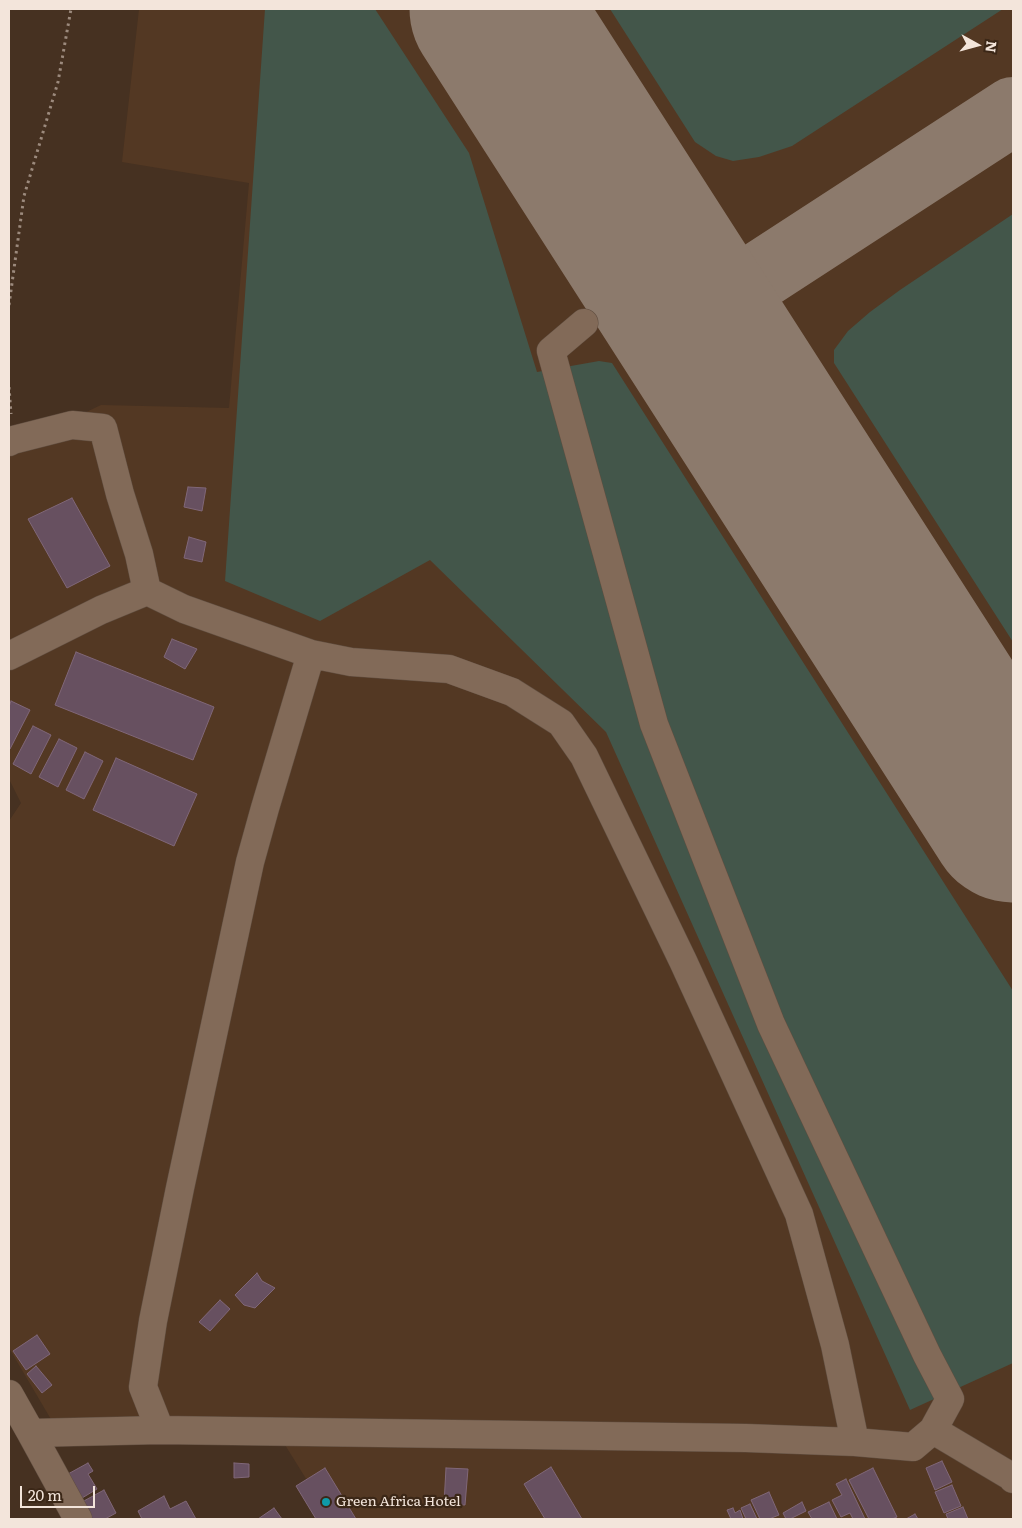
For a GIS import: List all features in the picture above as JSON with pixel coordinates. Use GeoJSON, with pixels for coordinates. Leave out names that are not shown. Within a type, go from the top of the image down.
{"type":"FeatureCollection","features":[{"type":"Feature","properties":{"kind":"street"},"geometry":{"type":"LineString","coordinates":[[31,1433],[160,1430],[746,1438],[855,1442],[913,1447],[932,1430],[950,1400],[771,1024],[654,724],[551,351],[584,323]]}},
{"type":"Feature","properties":{"kind":"street"},"geometry":{"type":"LineString","coordinates":[[9,442],[72,425],[103,428],[120,494],[139,554],[147,592]]}},
{"type":"Feature","properties":{"kind":"street"},"geometry":{"type":"LineString","coordinates":[[9,656],[101,610],[147,592],[184,610],[311,654],[351,662],[449,669],[512,692],[561,723],[584,756],[683,961],[798,1214],[835,1345],[855,1442]]}},
{"type":"Feature","properties":{"kind":"street"},"geometry":{"type":"LineString","coordinates":[[160,1430],[143,1388],[154,1321],[180,1188],[250,862],[264,808],[311,654]]}},
{"type":"Feature","properties":{"kind":"street"},"geometry":{"type":"LineString","coordinates":[[9,1394],[78,1519]]}},
{"type":"Feature","properties":{"kind":"street"},"geometry":{"type":"LineString","coordinates":[[932,1430],[1013,1479]]}},
{"type":"Feature","properties":{"kind":"path"},"geometry":{"type":"LineString","coordinates":[[9,305],[24,196],[58,82],[71,9]]}},
{"type":"Feature","properties":{"kind":"shaded area"},"geometry":{"type":"Polygon","coordinates":[[[139,9],[1013,9],[1013,1519],[331,1519],[282,1440],[52,1421],[9,1348],[9,821],[21,803],[9,779],[9,449],[101,405],[229,408],[249,183],[122,162],[139,9]]]}},
{"type":"Feature","properties":{"kind":"green space"},"geometry":{"type":"Polygon","coordinates":[[[265,9],[375,9],[469,153],[537,372],[599,361],[612,363],[1013,991],[1013,1363],[910,1410],[606,732],[430,560],[320,621],[225,581],[265,9]]]}},
{"type":"Feature","properties":{"kind":"green space"},"geometry":{"type":"Polygon","coordinates":[[[610,9],[1003,9],[792,146],[759,157],[733,161],[716,156],[695,142],[610,9]]]}},
{"type":"Feature","properties":{"kind":"green space"},"geometry":{"type":"Polygon","coordinates":[[[1013,214],[1013,642],[834,363],[834,350],[848,331],[870,312],[1013,214]]]}},
{"type":"Feature","properties":{"kind":"building"},"geometry":{"type":"Polygon","coordinates":[[[188,487],[206,488],[202,511],[184,507],[188,487]]]}},
{"type":"Feature","properties":{"kind":"building"},"geometry":{"type":"Polygon","coordinates":[[[72,498],[110,566],[67,588],[28,519],[72,498]]]}},
{"type":"Feature","properties":{"kind":"building"},"geometry":{"type":"Polygon","coordinates":[[[189,537],[206,542],[202,562],[184,558],[189,537]]]}},
{"type":"Feature","properties":{"kind":"building"},"geometry":{"type":"Polygon","coordinates":[[[172,639],[197,649],[185,669],[164,657],[172,639]]]}},
{"type":"Feature","properties":{"kind":"building"},"geometry":{"type":"Polygon","coordinates":[[[76,652],[214,707],[193,760],[55,705],[76,652]]]}},
{"type":"Feature","properties":{"kind":"building"},"geometry":{"type":"Polygon","coordinates":[[[11,701],[30,710],[10,749],[9,707],[11,701]]]}},
{"type":"Feature","properties":{"kind":"building"},"geometry":{"type":"Polygon","coordinates":[[[33,726],[51,735],[31,774],[13,764],[33,726]]]}},
{"type":"Feature","properties":{"kind":"building"},"geometry":{"type":"Polygon","coordinates":[[[59,739],[77,748],[58,787],[39,777],[59,739]]]}},
{"type":"Feature","properties":{"kind":"building"},"geometry":{"type":"Polygon","coordinates":[[[85,752],[103,761],[84,799],[66,790],[85,752]]]}},
{"type":"Feature","properties":{"kind":"building"},"geometry":{"type":"Polygon","coordinates":[[[116,758],[197,794],[174,846],[93,810],[116,758]]]}},
{"type":"Feature","properties":{"kind":"building"},"geometry":{"type":"Polygon","coordinates":[[[257,1273],[262,1281],[275,1288],[255,1308],[244,1305],[235,1295],[257,1273]]]}},
{"type":"Feature","properties":{"kind":"building"},"geometry":{"type":"Polygon","coordinates":[[[220,1300],[230,1309],[210,1331],[199,1322],[220,1300]]]}},
{"type":"Feature","properties":{"kind":"building"},"geometry":{"type":"Polygon","coordinates":[[[37,1335],[50,1354],[26,1370],[13,1351],[37,1335]]]}},
{"type":"Feature","properties":{"kind":"building"},"geometry":{"type":"Polygon","coordinates":[[[36,1366],[52,1385],[42,1393],[27,1374],[36,1366]]]}},
{"type":"Feature","properties":{"kind":"building"},"geometry":{"type":"Polygon","coordinates":[[[942,1461],[952,1482],[935,1490],[926,1468],[942,1461]]]}},
{"type":"Feature","properties":{"kind":"building"},"geometry":{"type":"Polygon","coordinates":[[[88,1463],[93,1471],[88,1474],[97,1489],[82,1498],[68,1474],[88,1463]]]}},
{"type":"Feature","properties":{"kind":"building"},"geometry":{"type":"Polygon","coordinates":[[[234,1463],[249,1464],[249,1477],[234,1478],[234,1463]]]}},
{"type":"Feature","properties":{"kind":"building"},"geometry":{"type":"Polygon","coordinates":[[[551,1467],[582,1519],[545,1519],[524,1484],[551,1467]]]}},
{"type":"Feature","properties":{"kind":"building","name":"Green Africa Hotel"},"geometry":{"type":"Polygon","coordinates":[[[325,1468],[356,1519],[316,1519],[296,1486],[325,1468]]]}},
{"type":"Feature","properties":{"kind":"building"},"geometry":{"type":"Polygon","coordinates":[[[446,1468],[468,1469],[465,1505],[444,1504],[446,1468]]]}},
{"type":"Feature","properties":{"kind":"building"},"geometry":{"type":"Polygon","coordinates":[[[873,1468],[897,1517],[892,1519],[869,1519],[849,1480],[873,1468]]]}},
{"type":"Feature","properties":{"kind":"building"},"geometry":{"type":"Polygon","coordinates":[[[846,1479],[865,1519],[853,1519],[850,1513],[841,1517],[832,1500],[842,1495],[836,1484],[846,1479]]]}},
{"type":"Feature","properties":{"kind":"building"},"geometry":{"type":"Polygon","coordinates":[[[952,1485],[961,1506],[944,1513],[935,1492],[952,1485]]]}},
{"type":"Feature","properties":{"kind":"building"},"geometry":{"type":"Polygon","coordinates":[[[104,1490],[116,1513],[105,1519],[91,1519],[82,1502],[104,1490]]]}},
{"type":"Feature","properties":{"kind":"building"},"geometry":{"type":"Polygon","coordinates":[[[769,1492],[779,1515],[769,1519],[760,1519],[751,1500],[769,1492]]]}},
{"type":"Feature","properties":{"kind":"building"},"geometry":{"type":"Polygon","coordinates":[[[164,1496],[170,1509],[186,1501],[196,1519],[142,1519],[138,1511],[164,1496]]]}},
{"type":"Feature","properties":{"kind":"building"},"geometry":{"type":"Polygon","coordinates":[[[802,1502],[806,1511],[786,1519],[783,1513],[802,1502]]]}},
{"type":"Feature","properties":{"kind":"building"},"geometry":{"type":"Polygon","coordinates":[[[829,1502],[837,1519],[812,1519],[808,1512],[829,1502]]]}},
{"type":"Feature","properties":{"kind":"building"},"geometry":{"type":"Polygon","coordinates":[[[750,1504],[757,1519],[746,1519],[741,1508],[750,1504]]]}},
{"type":"Feature","properties":{"kind":"building"},"geometry":{"type":"Polygon","coordinates":[[[963,1507],[968,1519],[948,1519],[946,1514],[963,1507]]]}},
{"type":"Feature","properties":{"kind":"building"},"geometry":{"type":"Polygon","coordinates":[[[274,1508],[282,1519],[258,1519],[274,1508]]]}},
{"type":"Feature","properties":{"kind":"building"},"geometry":{"type":"Polygon","coordinates":[[[733,1508],[735,1513],[740,1510],[743,1519],[731,1519],[727,1510],[733,1508]]]}},
{"type":"Feature","properties":{"kind":"building"},"geometry":{"type":"Polygon","coordinates":[[[915,1514],[918,1519],[906,1519],[915,1514]]]}},
{"type":"Feature","properties":{"kind":"taxiway"},"geometry":{"type":"LineString","coordinates":[[693,319],[1013,111]]}},
{"type":"Feature","properties":{"kind":"runway"},"geometry":{"type":"LineString","coordinates":[[494,9],[1013,818]]}},
{"type":"Feature","properties":{"kind":"place","name":"Green Africa Hotel"},"geometry":{"type":"Point","coordinates":[326,1502]}}]}
